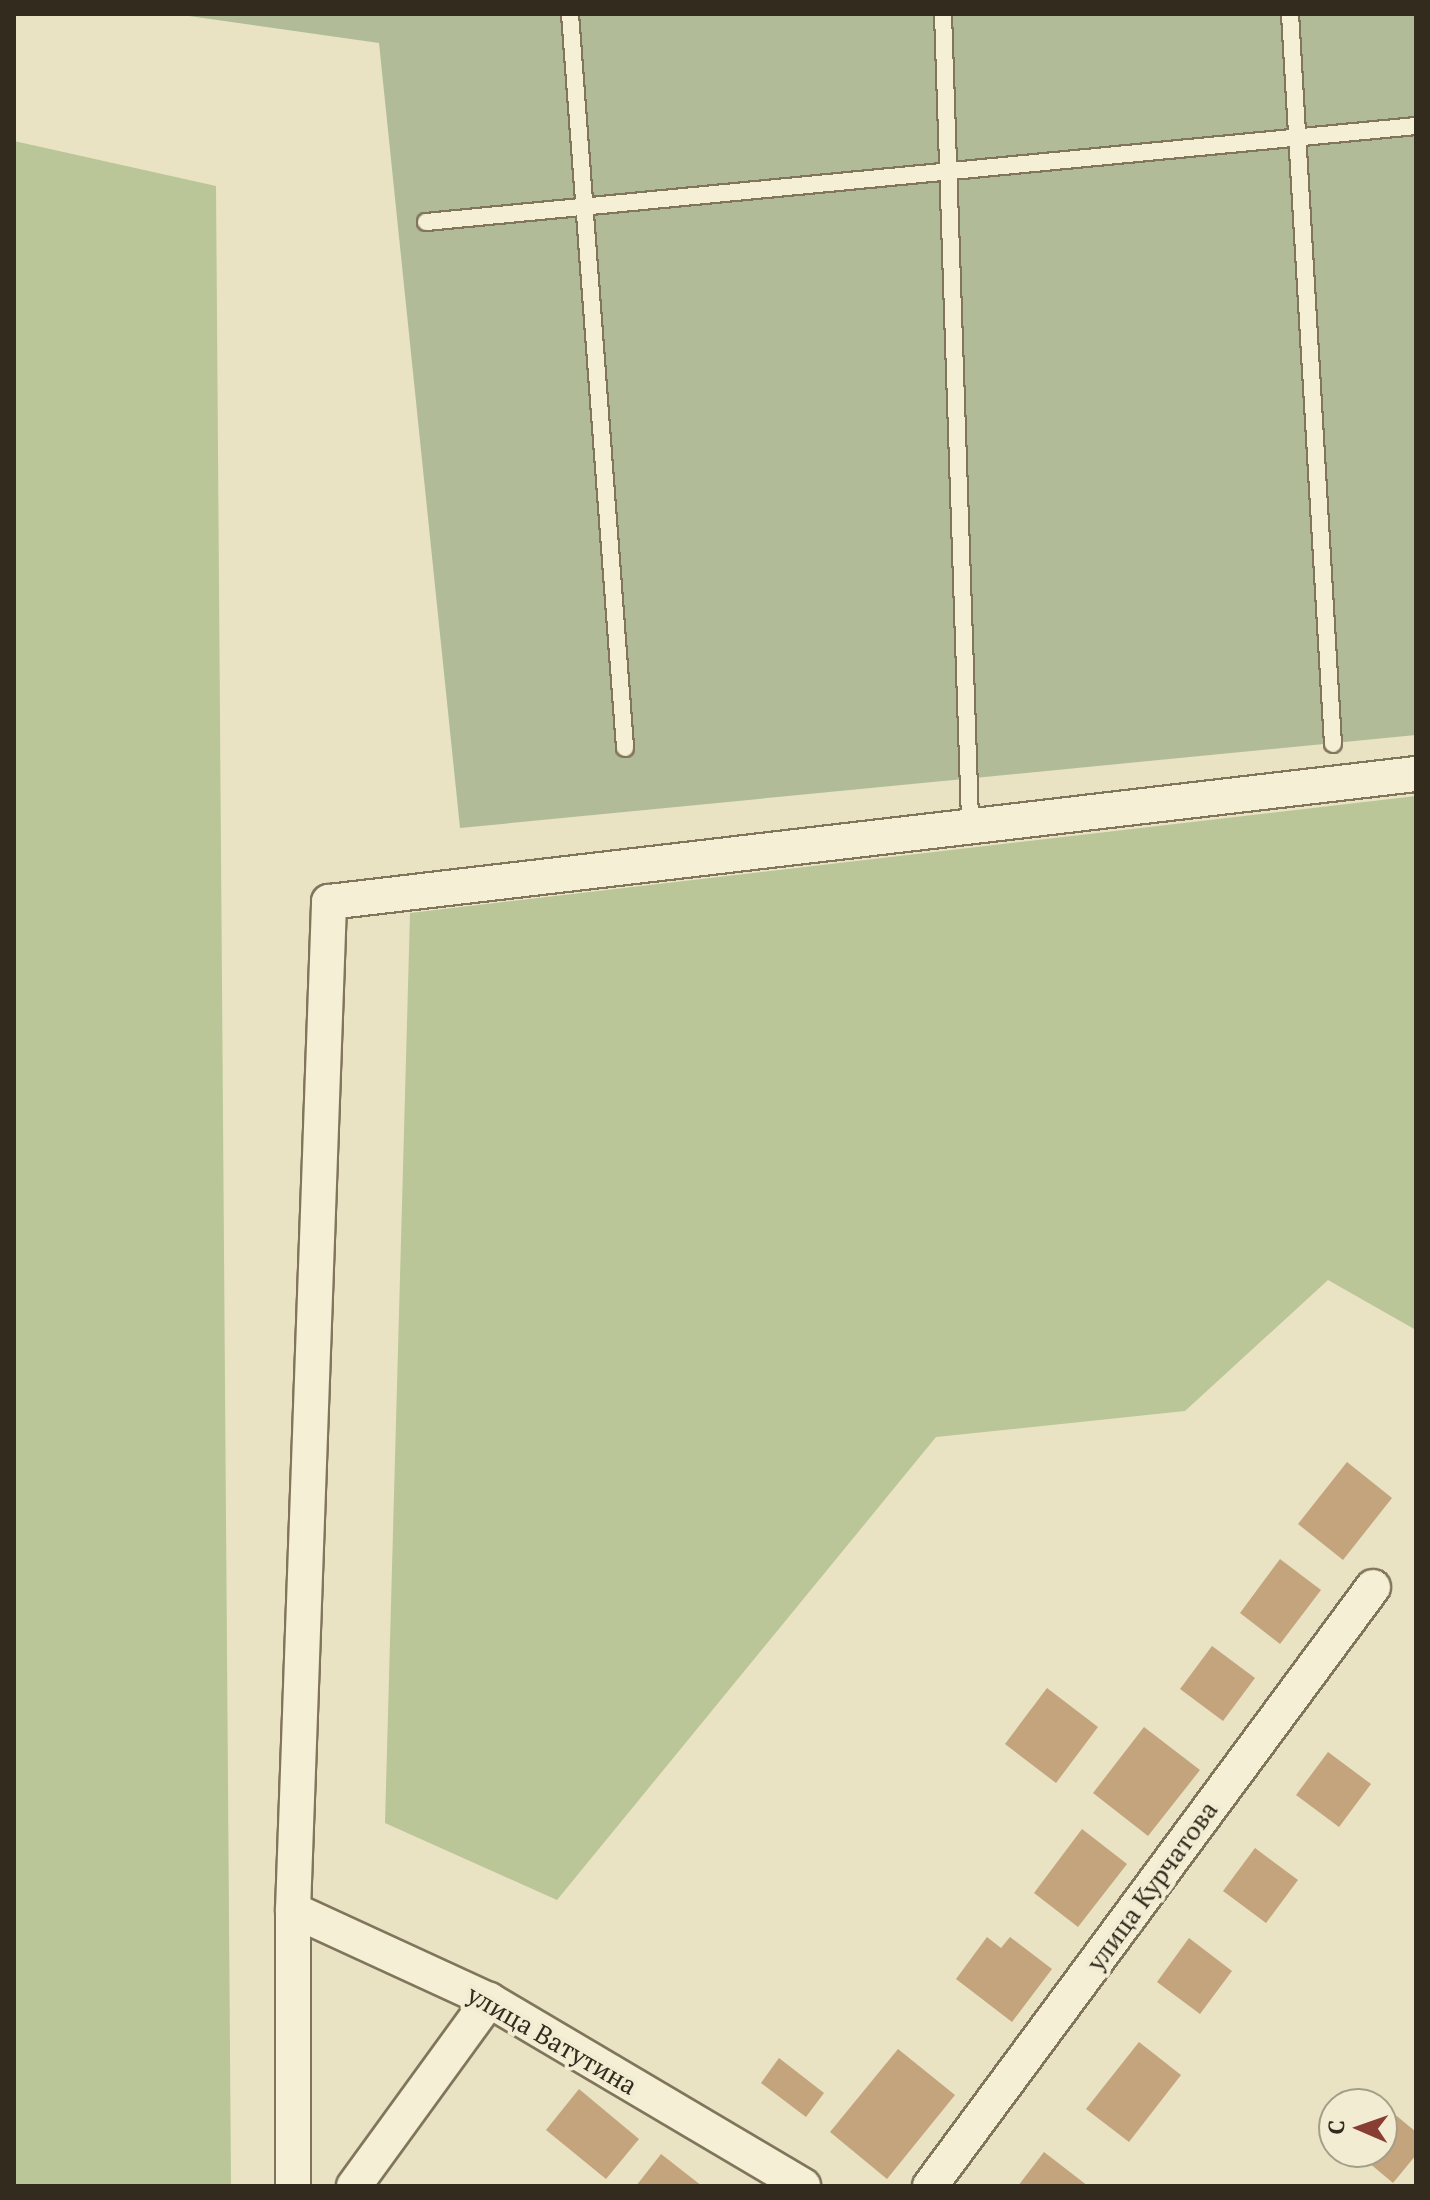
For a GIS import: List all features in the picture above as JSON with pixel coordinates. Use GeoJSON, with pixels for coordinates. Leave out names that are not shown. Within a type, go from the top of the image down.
{"type":"FeatureCollection","features":[{"type":"Feature","properties":{"kind":"street"},"geometry":{"type":"LineString","coordinates":[[293,2186],[293,1910],[329,902],[970,821],[1416,774]]}},
{"type":"Feature","properties":{"kind":"street","name":"улица Курчатова"},"geometry":{"type":"LineString","coordinates":[[930,2186],[1373,1587]]}},
{"type":"Feature","properties":{"kind":"street","name":"улица Ватутина"},"geometry":{"type":"LineString","coordinates":[[293,1910],[489,2000],[803,2186]]}},
{"type":"Feature","properties":{"kind":"street"},"geometry":{"type":"LineString","coordinates":[[354,2186],[489,2000]]}},
{"type":"Feature","properties":{"kind":"lane"},"geometry":{"type":"LineString","coordinates":[[570,14],[625,748]]}},
{"type":"Feature","properties":{"kind":"lane"},"geometry":{"type":"LineString","coordinates":[[943,14],[953,169],[970,821]]}},
{"type":"Feature","properties":{"kind":"lane"},"geometry":{"type":"LineString","coordinates":[[1290,14],[1300,136],[1333,744]]}},
{"type":"Feature","properties":{"kind":"lane"},"geometry":{"type":"LineString","coordinates":[[426,222],[1416,126]]}},
{"type":"Feature","properties":{"kind":"green space"},"geometry":{"type":"Polygon","coordinates":[[[175,14],[1416,14],[1416,735],[460,828],[379,43],[175,14]]]}},
{"type":"Feature","properties":{"kind":"green space"},"geometry":{"type":"Polygon","coordinates":[[[14,141],[216,186],[231,2186],[14,2186],[14,141]]]}},
{"type":"Feature","properties":{"kind":"green space"},"geometry":{"type":"Polygon","coordinates":[[[1416,796],[1416,1330],[1328,1280],[1185,1411],[936,1437],[557,1900],[385,1823],[410,913],[1416,796]]]}},
{"type":"Feature","properties":{"kind":"building"},"geometry":{"type":"Polygon","coordinates":[[[1347,1462],[1392,1498],[1343,1560],[1298,1524],[1347,1462]]]}},
{"type":"Feature","properties":{"kind":"building"},"geometry":{"type":"Polygon","coordinates":[[[1280,1559],[1321,1590],[1280,1644],[1240,1613],[1280,1559]]]}},
{"type":"Feature","properties":{"kind":"building"},"geometry":{"type":"Polygon","coordinates":[[[1212,1646],[1255,1678],[1223,1721],[1180,1689],[1212,1646]]]}},
{"type":"Feature","properties":{"kind":"building"},"geometry":{"type":"Polygon","coordinates":[[[1047,1688],[1098,1727],[1056,1783],[1005,1744],[1047,1688]]]}},
{"type":"Feature","properties":{"kind":"building"},"geometry":{"type":"Polygon","coordinates":[[[1144,1727],[1200,1770],[1148,1836],[1093,1793],[1144,1727]]]}},
{"type":"Feature","properties":{"kind":"building"},"geometry":{"type":"Polygon","coordinates":[[[1328,1752],[1371,1784],[1339,1827],[1296,1795],[1328,1752]]]}},
{"type":"Feature","properties":{"kind":"building"},"geometry":{"type":"Polygon","coordinates":[[[1082,1829],[1127,1864],[1078,1927],[1034,1893],[1082,1829]]]}},
{"type":"Feature","properties":{"kind":"building"},"geometry":{"type":"Polygon","coordinates":[[[1255,1848],[1298,1880],[1266,1923],[1223,1891],[1255,1848]]]}},
{"type":"Feature","properties":{"kind":"building"},"geometry":{"type":"Polygon","coordinates":[[[987,1937],[1001,1948],[1010,1937],[1052,1969],[1012,2022],[956,1979],[987,1937]]]}},
{"type":"Feature","properties":{"kind":"building"},"geometry":{"type":"Polygon","coordinates":[[[1189,1938],[1232,1971],[1200,2014],[1157,1982],[1189,1938]]]}},
{"type":"Feature","properties":{"kind":"building"},"geometry":{"type":"Polygon","coordinates":[[[1139,2042],[1181,2075],[1129,2142],[1086,2109],[1139,2042]]]}},
{"type":"Feature","properties":{"kind":"building"},"geometry":{"type":"Polygon","coordinates":[[[898,2049],[955,2095],[887,2179],[830,2132],[898,2049]]]}},
{"type":"Feature","properties":{"kind":"building"},"geometry":{"type":"Polygon","coordinates":[[[779,2058],[824,2093],[806,2117],[761,2083],[779,2058]]]}},
{"type":"Feature","properties":{"kind":"building"},"geometry":{"type":"Polygon","coordinates":[[[579,2089],[639,2139],[606,2179],[546,2130],[579,2089]]]}},
{"type":"Feature","properties":{"kind":"building"},"geometry":{"type":"Polygon","coordinates":[[[1398,2117],[1416,2132],[1416,2155],[1393,2183],[1375,2168],[1398,2168],[1398,2117]]]}},
{"type":"Feature","properties":{"kind":"building"},"geometry":{"type":"Polygon","coordinates":[[[1044,2152],[1088,2186],[1018,2186],[1044,2152]]]}},
{"type":"Feature","properties":{"kind":"building"},"geometry":{"type":"Polygon","coordinates":[[[661,2154],[702,2186],[636,2186],[661,2154]]]}}]}
